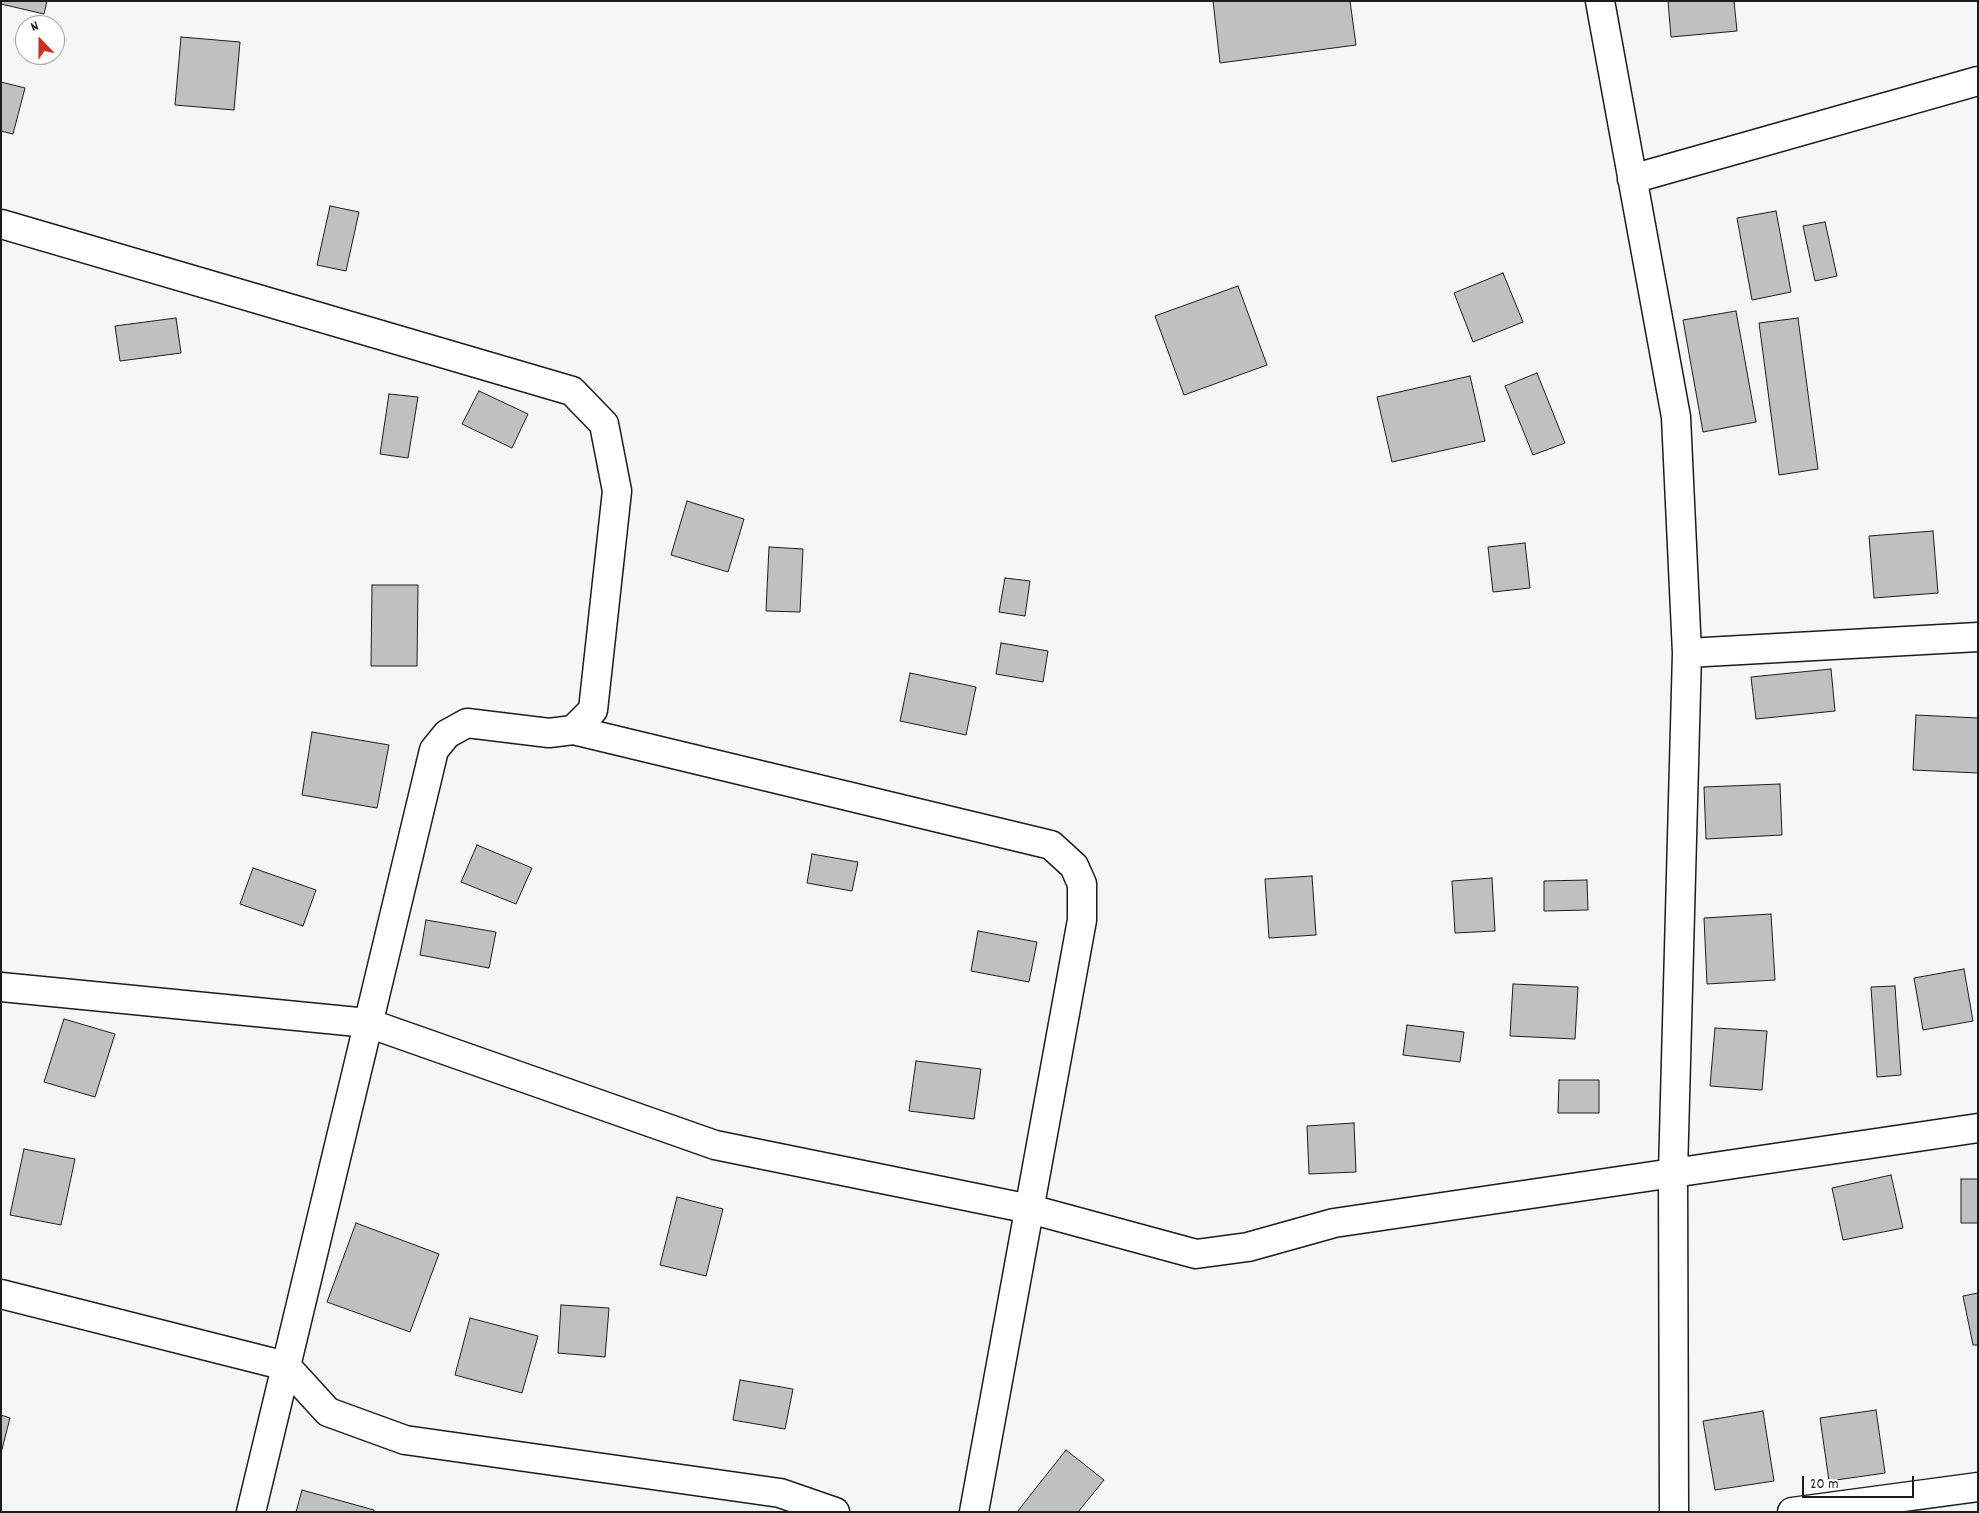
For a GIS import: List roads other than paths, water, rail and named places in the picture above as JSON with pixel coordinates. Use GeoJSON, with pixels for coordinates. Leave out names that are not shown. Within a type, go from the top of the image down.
{"type":"FeatureCollection","features":[{"type":"Feature","properties":{"kind":"street"},"geometry":{"type":"LineString","coordinates":[[1600,1],[1676,417],[1687,653],[1673,1172],[1674,1512]]}},
{"type":"Feature","properties":{"kind":"street"},"geometry":{"type":"LineString","coordinates":[[1632,179],[1978,81]]}},
{"type":"Feature","properties":{"kind":"street"},"geometry":{"type":"LineString","coordinates":[[1,224],[572,391],[604,424],[617,491],[593,710],[573,730]]}},
{"type":"Feature","properties":{"kind":"street"},"geometry":{"type":"LineString","coordinates":[[1687,653],[1978,636]]}},
{"type":"Feature","properties":{"kind":"street"},"geometry":{"type":"LineString","coordinates":[[251,1512],[434,750],[447,734],[467,724],[549,733],[573,730],[1052,845],[1074,866],[1082,884],[1082,920],[974,1512]]}},
{"type":"Feature","properties":{"kind":"street"},"geometry":{"type":"LineString","coordinates":[[1,986],[368,1023],[715,1145],[1030,1210],[1196,1254],[1248,1247],[1334,1223],[1978,1128]]}},
{"type":"Feature","properties":{"kind":"street"},"geometry":{"type":"LineString","coordinates":[[1,1294],[286,1366],[328,1412],[405,1440],[780,1493],[835,1512]]}},
{"type":"Feature","properties":{"kind":"street"},"geometry":{"type":"LineString","coordinates":[[1792,1512],[1978,1487]]}}]}
